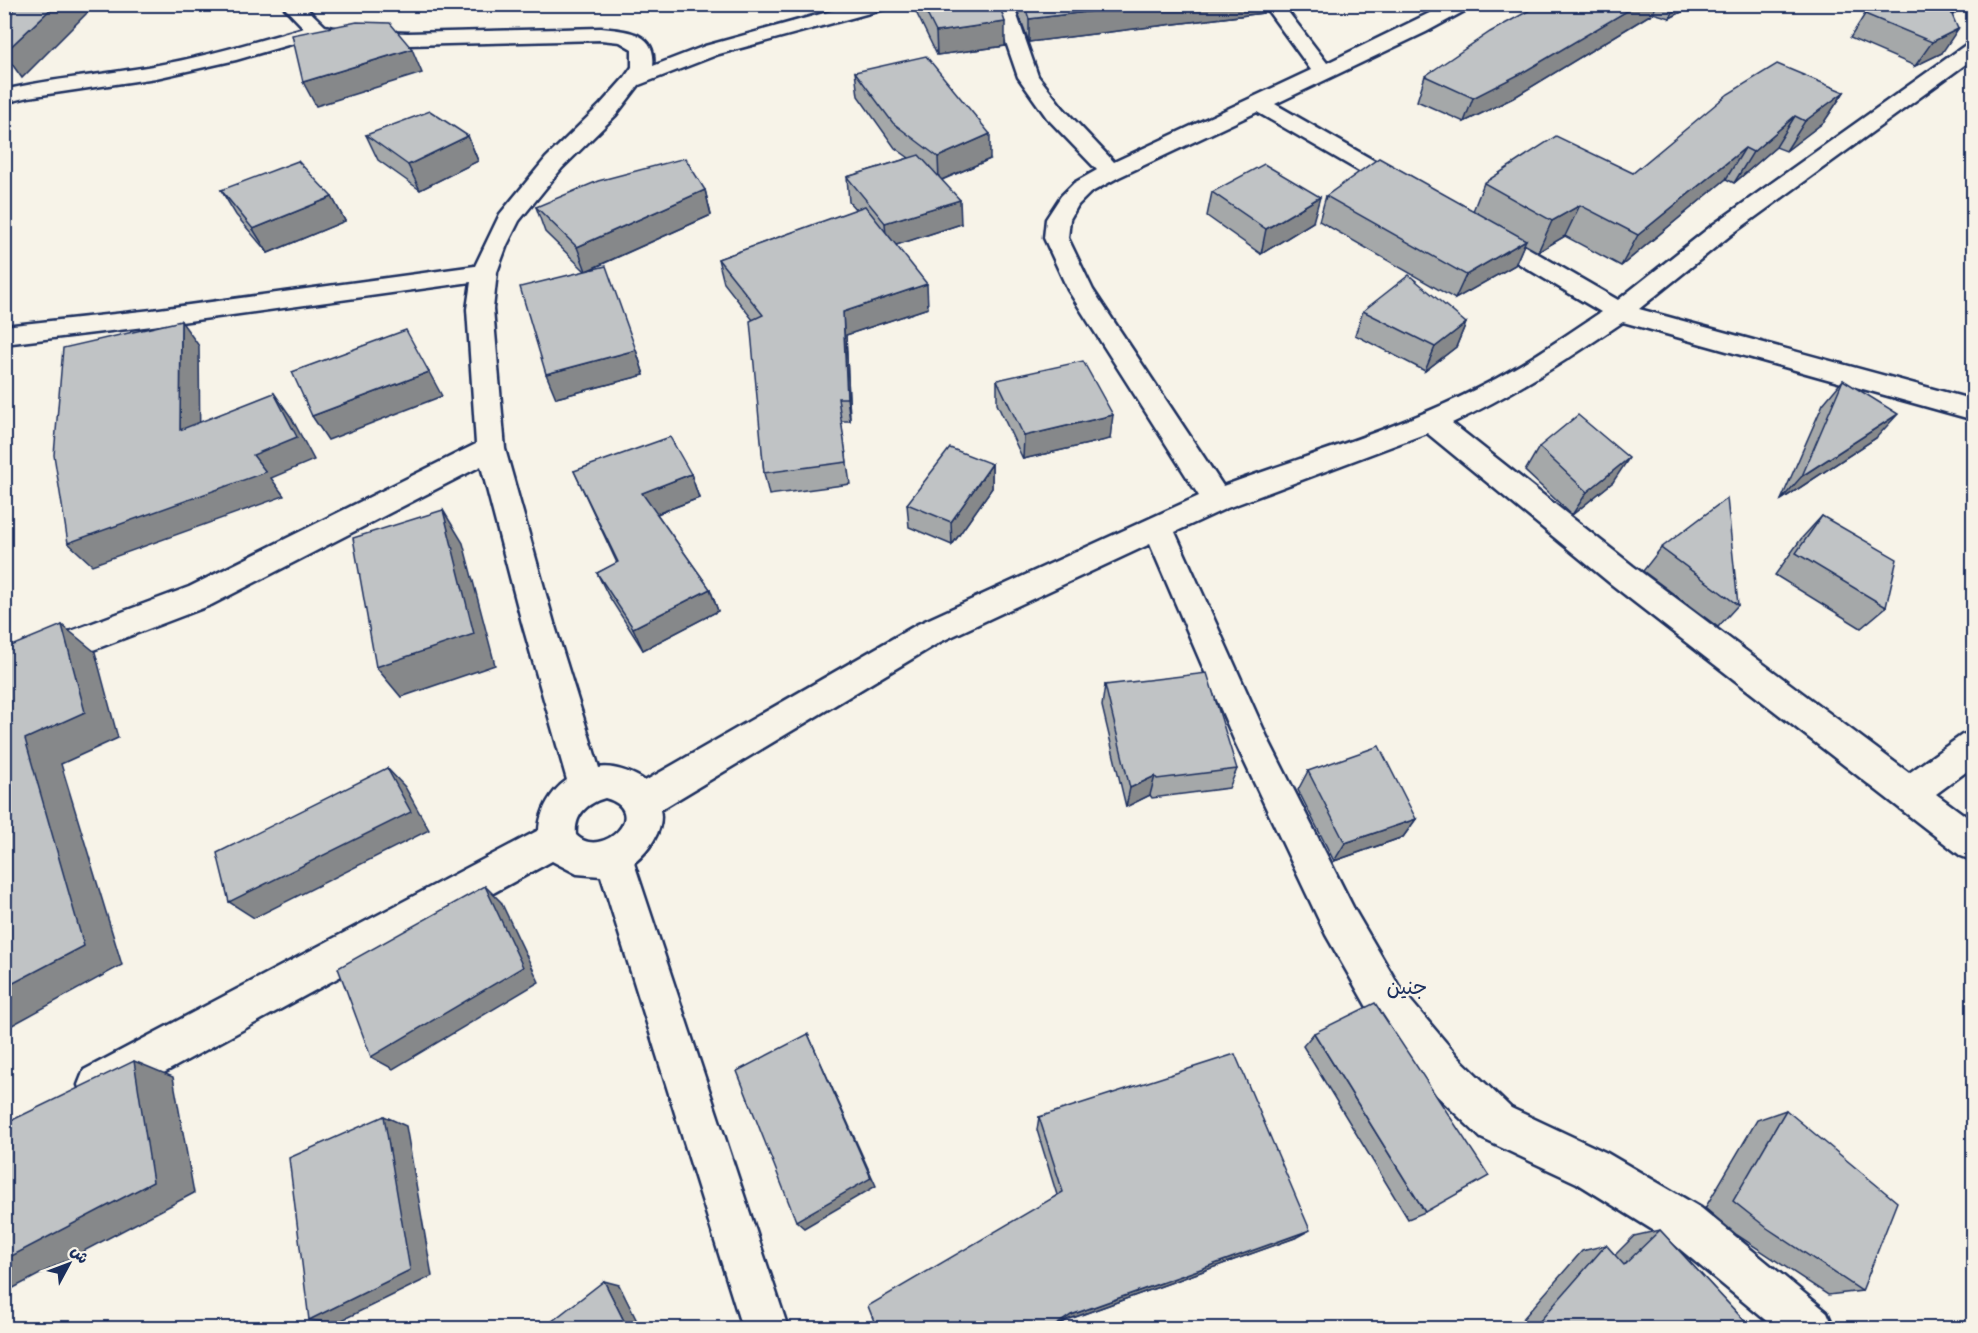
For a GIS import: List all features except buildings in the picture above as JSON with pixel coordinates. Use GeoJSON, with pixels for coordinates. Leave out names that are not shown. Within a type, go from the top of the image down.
{"type":"FeatureCollection","features":[{"type":"Feature","properties":{"kind":"street"},"geometry":{"type":"LineString","coordinates":[[290,4],[318,30],[332,34],[373,39],[601,34],[625,37],[638,43],[644,53],[642,67],[632,81],[530,190],[499,236],[485,272],[480,309],[491,449],[538,623],[587,786]]}},
{"type":"Feature","properties":{"kind":"street"},"geometry":{"type":"LineString","coordinates":[[632,81],[721,47],[881,4]]}},
{"type":"Feature","properties":{"kind":"street"},"geometry":{"type":"LineString","coordinates":[[1003,4],[1028,76],[1054,113],[1111,172]]}},
{"type":"Feature","properties":{"kind":"street"},"geometry":{"type":"LineString","coordinates":[[1272,4],[1323,72]]}},
{"type":"Feature","properties":{"kind":"street"},"geometry":{"type":"LineString","coordinates":[[1217,500],[1081,290],[1056,238],[1058,219],[1069,201],[1082,188],[1111,172],[1463,4]]}},
{"type":"Feature","properties":{"kind":"street"},"geometry":{"type":"LineString","coordinates":[[4,97],[28,91],[156,72],[229,56],[318,30]]}},
{"type":"Feature","properties":{"kind":"street"},"geometry":{"type":"LineString","coordinates":[[641,802],[929,633],[1217,500],[1431,422],[1493,392],[1542,364],[1619,312],[1723,229],[1974,48]]}},
{"type":"Feature","properties":{"kind":"street"},"geometry":{"type":"LineString","coordinates":[[1258,103],[1423,198]]}},
{"type":"Feature","properties":{"kind":"street"},"geometry":{"type":"LineString","coordinates":[[1464,222],[1619,312],[1974,410]]}},
{"type":"Feature","properties":{"kind":"street"},"geometry":{"type":"LineString","coordinates":[[4,335],[152,318],[485,272]]}},
{"type":"Feature","properties":{"kind":"street"},"geometry":{"type":"LineString","coordinates":[[1431,422],[1622,575],[1974,844]]}},
{"type":"Feature","properties":{"kind":"street"},"geometry":{"type":"LineString","coordinates":[[4,670],[200,596],[491,449]]}},
{"type":"Feature","properties":{"kind":"street"},"geometry":{"type":"LineString","coordinates":[[1158,527],[1252,742],[1340,922],[1386,1002],[1444,1073],[1497,1123],[1592,1168],[1684,1224],[1811,1329]]}},
{"type":"Feature","properties":{"kind":"street"},"geometry":{"type":"LineString","coordinates":[[1908,794],[1974,746]]}},
{"type":"Feature","properties":{"kind":"street"},"geometry":{"type":"LineString","coordinates":[[604,783],[620,784],[633,790],[641,802],[644,814],[636,838],[613,856],[595,861],[579,858],[566,852],[558,839],[556,824],[561,810],[573,796],[587,786],[604,783]]}},
{"type":"Feature","properties":{"kind":"street"},"geometry":{"type":"LineString","coordinates":[[67,1102],[558,839]]}},
{"type":"Feature","properties":{"kind":"street"},"geometry":{"type":"LineString","coordinates":[[613,856],[765,1329]]}},
{"type":"Feature","properties":{"kind":"district","name":"جنين"},"geometry":{"type":"Point","coordinates":[1407,987]}}]}
